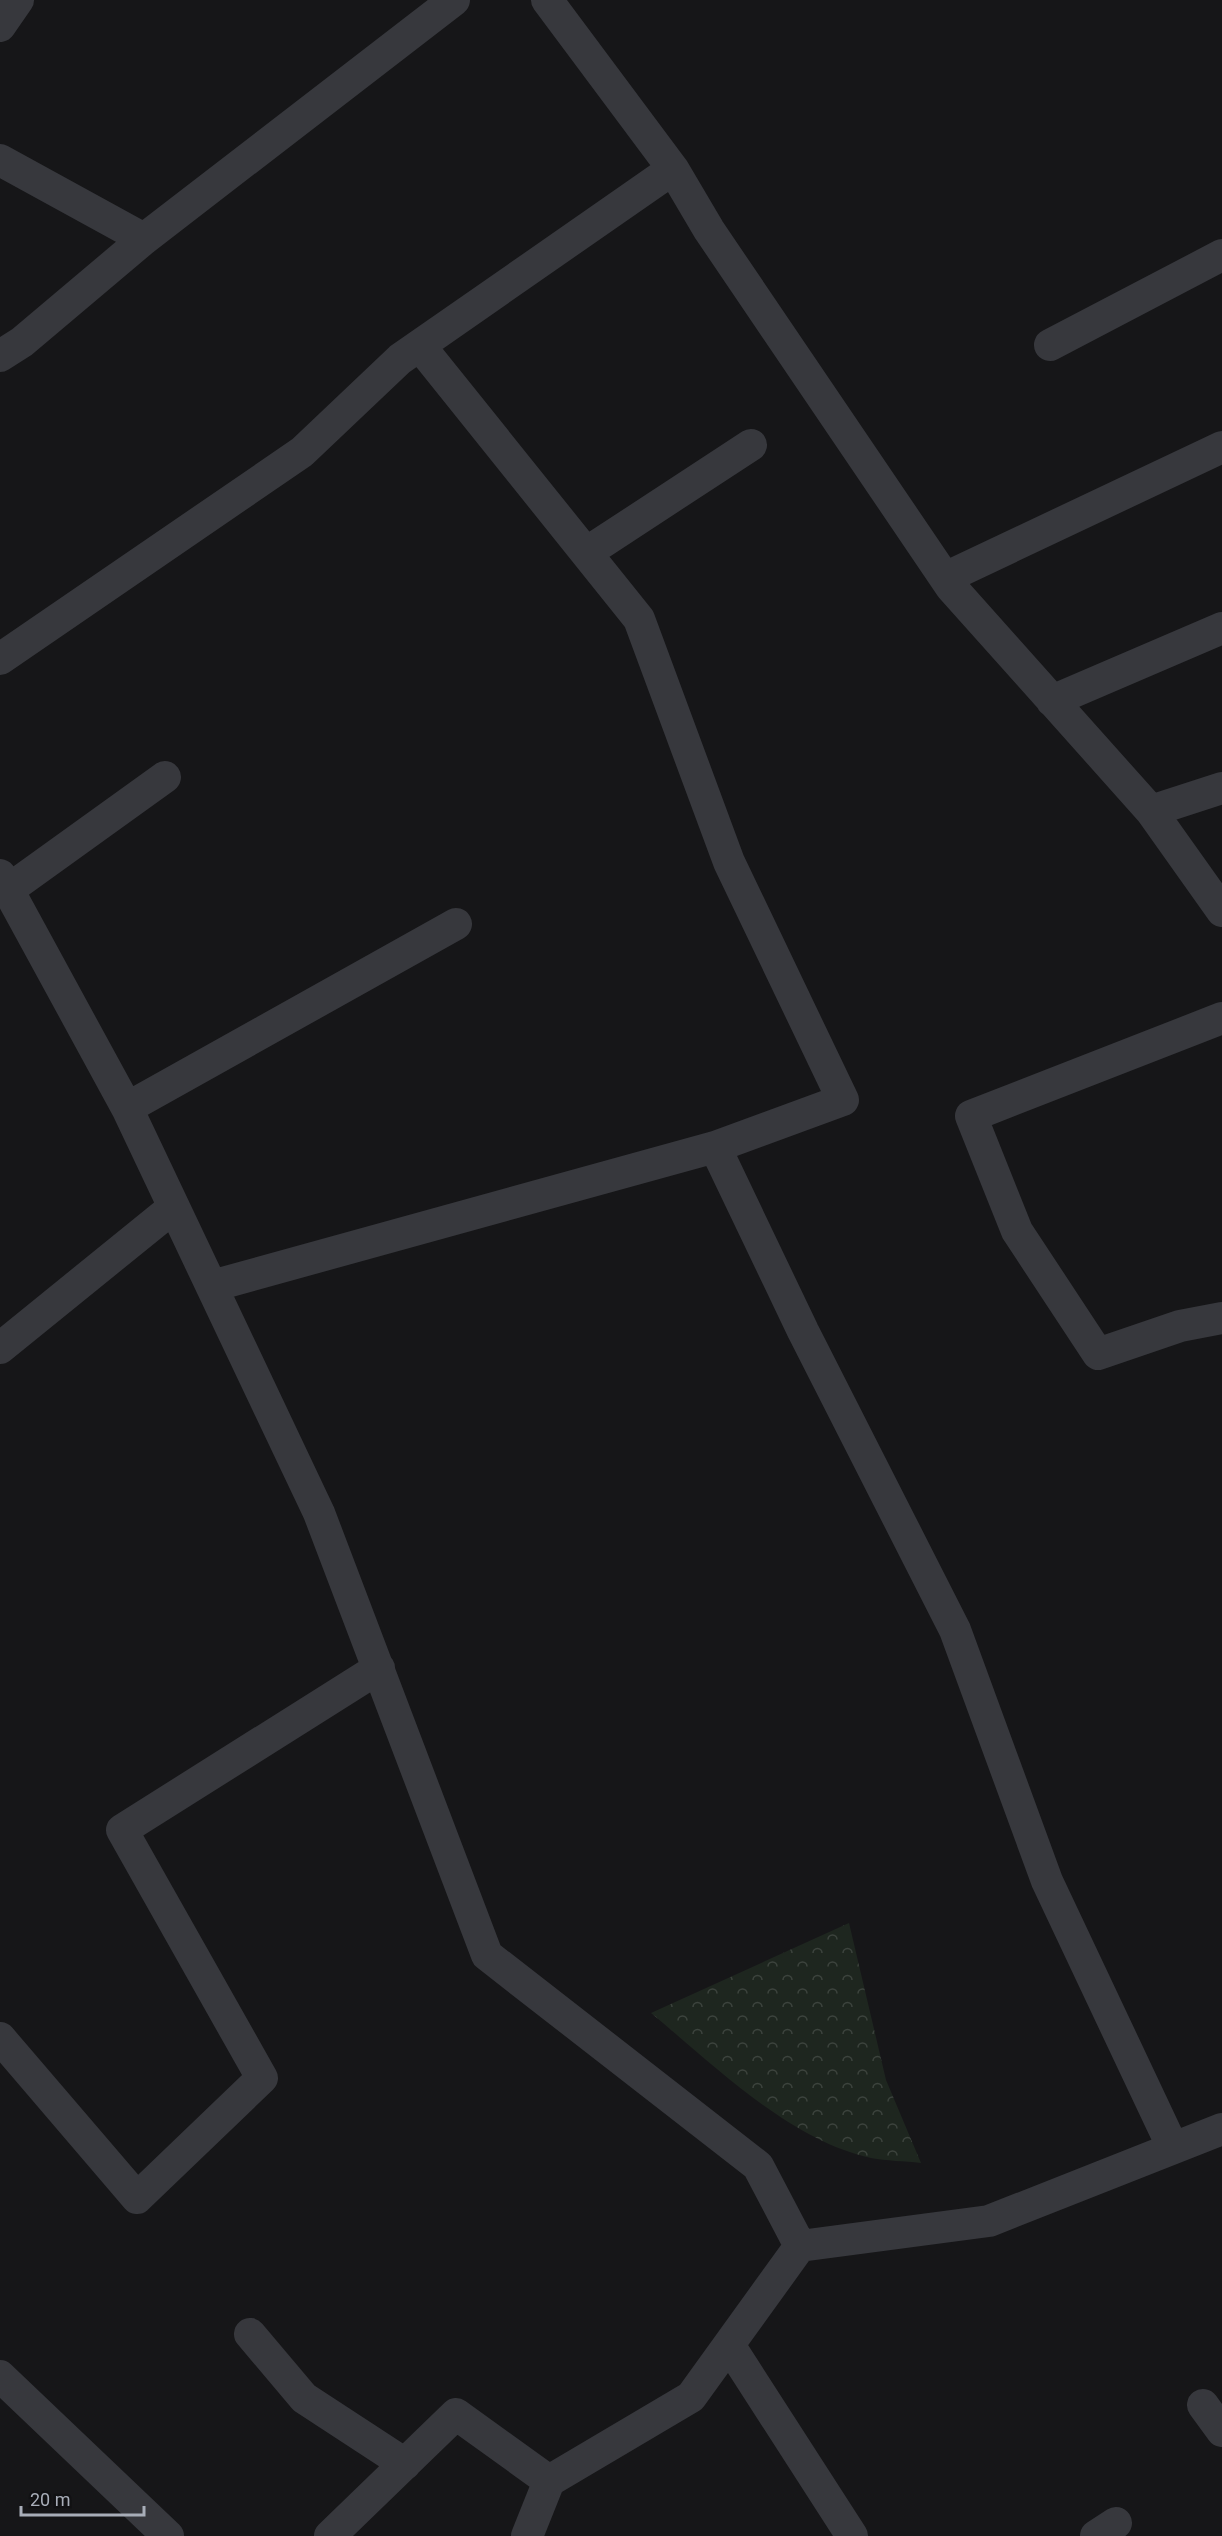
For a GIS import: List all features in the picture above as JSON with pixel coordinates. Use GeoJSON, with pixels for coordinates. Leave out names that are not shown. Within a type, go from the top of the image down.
{"type":"FeatureCollection","features":[{"type":"Feature","properties":{"kind":"street"},"geometry":{"type":"LineString","coordinates":[[0,26],[18,0]]}},
{"type":"Feature","properties":{"kind":"street"},"geometry":{"type":"LineString","coordinates":[[0,356],[22,342],[144,239],[454,0]]}},
{"type":"Feature","properties":{"kind":"street"},"geometry":{"type":"LineString","coordinates":[[547,0],[673,169],[709,230],[945,578],[1150,811],[1222,911]]}},
{"type":"Feature","properties":{"kind":"street"},"geometry":{"type":"LineString","coordinates":[[0,160],[144,239]]}},
{"type":"Feature","properties":{"kind":"street"},"geometry":{"type":"LineString","coordinates":[[0,659],[302,452],[400,359],[673,169]]}},
{"type":"Feature","properties":{"kind":"street"},"geometry":{"type":"LineString","coordinates":[[1050,345],[1222,255]]}},
{"type":"Feature","properties":{"kind":"street"},"geometry":{"type":"LineString","coordinates":[[212,1286],[715,1147],[843,1100],[729,862],[639,619],[420,346]]}},
{"type":"Feature","properties":{"kind":"street"},"geometry":{"type":"LineString","coordinates":[[586,553],[752,445]]}},
{"type":"Feature","properties":{"kind":"street"},"geometry":{"type":"LineString","coordinates":[[945,578],[1222,447]]}},
{"type":"Feature","properties":{"kind":"street"},"geometry":{"type":"LineString","coordinates":[[1052,700],[1222,628]]}},
{"type":"Feature","properties":{"kind":"street"},"geometry":{"type":"LineString","coordinates":[[165,777],[4,883],[126,1108],[319,1513],[487,1955],[758,2166],[800,2246]]}},
{"type":"Feature","properties":{"kind":"street"},"geometry":{"type":"LineString","coordinates":[[1150,811],[1222,788]]}},
{"type":"Feature","properties":{"kind":"street"},"geometry":{"type":"LineString","coordinates":[[126,1108],[456,924]]}},
{"type":"Feature","properties":{"kind":"street"},"geometry":{"type":"LineString","coordinates":[[1222,1018],[971,1116],[1017,1231],[1098,1354],[1180,1326],[1222,1318]]}},
{"type":"Feature","properties":{"kind":"street"},"geometry":{"type":"LineString","coordinates":[[715,1147],[802,1331],[955,1630],[1047,1881],[1173,2148]]}},
{"type":"Feature","properties":{"kind":"street"},"geometry":{"type":"LineString","coordinates":[[0,1348],[174,1207]]}},
{"type":"Feature","properties":{"kind":"street"},"geometry":{"type":"LineString","coordinates":[[0,2038],[137,2198],[262,2078],[122,1830],[379,1668]]}},
{"type":"Feature","properties":{"kind":"street"},"geometry":{"type":"LineString","coordinates":[[527,2536],[549,2481],[691,2397],[800,2246],[989,2221],[1222,2129]]}},
{"type":"Feature","properties":{"kind":"street"},"geometry":{"type":"LineString","coordinates":[[250,2334],[304,2398],[405,2464]]}},
{"type":"Feature","properties":{"kind":"street"},"geometry":{"type":"LineString","coordinates":[[729,2344],[852,2536]]}},
{"type":"Feature","properties":{"kind":"street"},"geometry":{"type":"LineString","coordinates":[[0,2376],[168,2536]]}},
{"type":"Feature","properties":{"kind":"street"},"geometry":{"type":"LineString","coordinates":[[1203,2405],[1222,2431]]}},
{"type":"Feature","properties":{"kind":"street"},"geometry":{"type":"LineString","coordinates":[[330,2536],[456,2414],[549,2481]]}},
{"type":"Feature","properties":{"kind":"green space"},"geometry":{"type":"Polygon","coordinates":[[[849,1923],[886,2080],[921,2163],[871,2158],[841,2149],[811,2135],[754,2098],[651,2013],[849,1923]]]}}]}
